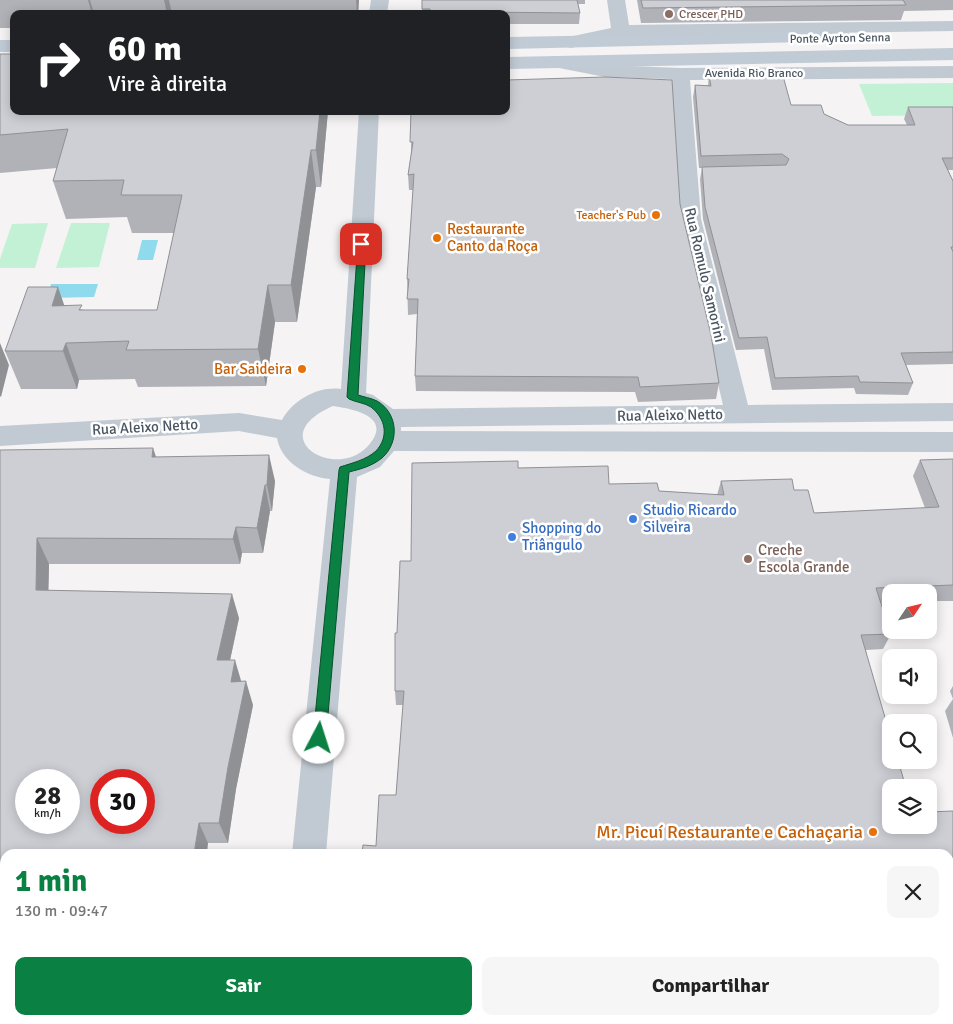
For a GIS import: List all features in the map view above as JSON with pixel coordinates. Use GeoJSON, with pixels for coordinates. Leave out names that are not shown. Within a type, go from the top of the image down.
{"type":"FeatureCollection","features":[{"type":"Feature","properties":{"kind":"street"},"geometry":{"type":"LineString","coordinates":[[616,0],[620,31]]}},
{"type":"Feature","properties":{"kind":"street"},"geometry":{"type":"LineString","coordinates":[[510,43],[571,42],[620,31],[953,26]]}},
{"type":"Feature","properties":{"kind":"street","name":"Ponte Ayrton Senna"},"geometry":{"type":"LineString","coordinates":[[571,42],[953,35]]}},
{"type":"Feature","properties":{"kind":"street","name":"Ponte Ayrton Senna"},"geometry":{"type":"LineString","coordinates":[[733,59],[953,54]]}},
{"type":"Feature","properties":{"kind":"street","name":"Avenida Rio Branco"},"geometry":{"type":"LineString","coordinates":[[510,63],[733,59]]}},
{"type":"Feature","properties":{"kind":"street","name":"Avenida Rio Branco"},"geometry":{"type":"LineString","coordinates":[[556,62],[605,71],[680,74],[953,72]]}},
{"type":"Feature","properties":{"kind":"street","name":"Rua Romulo Samorini"},"geometry":{"type":"LineString","coordinates":[[680,74],[690,219],[738,414]]}},
{"type":"Feature","properties":{"kind":"street"},"geometry":{"type":"LineString","coordinates":[[352,397],[369,115]]}},
{"type":"Feature","properties":{"kind":"street"},"geometry":{"type":"LineString","coordinates":[[331,397],[352,397],[374,404],[388,429],[379,454],[364,464],[344,470],[326,469],[310,465],[298,456],[291,444],[290,431],[297,416],[312,404],[331,397]]}},
{"type":"Feature","properties":{"kind":"street","name":"Rua Aleixo Netto"},"geometry":{"type":"LineString","coordinates":[[388,429],[738,414],[953,412]]}},
{"type":"Feature","properties":{"kind":"street","name":"Rua Aleixo Netto"},"geometry":{"type":"LineString","coordinates":[[0,436],[239,422],[290,431]]}},
{"type":"Feature","properties":{"kind":"street","name":"Rua Aleixo Netto"},"geometry":{"type":"LineString","coordinates":[[388,429],[953,442]]}},
{"type":"Feature","properties":{"kind":"street"},"geometry":{"type":"LineString","coordinates":[[309,849],[344,470]]}},
{"type":"Feature","properties":{"kind":"green space"},"geometry":{"type":"Polygon","coordinates":[[[953,83],[953,115],[872,116],[859,84],[953,83]]]}},
{"type":"Feature","properties":{"kind":"green space"},"geometry":{"type":"Polygon","coordinates":[[[48,223],[35,268],[0,268],[0,259],[12,224],[48,223]]]}},
{"type":"Feature","properties":{"kind":"green space"},"geometry":{"type":"Polygon","coordinates":[[[71,223],[110,223],[99,267],[56,268],[71,223]]]}},
{"type":"Feature","properties":{"kind":"water"},"geometry":{"type":"Polygon","coordinates":[[[142,240],[158,240],[153,260],[137,260],[142,240]]]}},
{"type":"Feature","properties":{"kind":"water"},"geometry":{"type":"Polygon","coordinates":[[[51,284],[98,284],[94,297],[47,298],[51,284]]]}},
{"type":"Feature","properties":{"kind":"building"},"geometry":{"type":"Polygon","coordinates":[[[422,0],[577,0],[580,13],[510,12],[510,10],[422,9],[422,0]]]}},
{"type":"Feature","properties":{"kind":"building"},"geometry":{"type":"Polygon","coordinates":[[[641,0],[903,0],[906,5],[643,8],[641,0]]]}},
{"type":"Feature","properties":{"kind":"building"},"geometry":{"type":"Polygon","coordinates":[[[0,54],[10,54],[10,115],[320,115],[316,150],[311,150],[291,285],[268,285],[258,349],[126,350],[129,341],[66,343],[63,351],[5,351],[28,287],[58,287],[52,306],[82,305],[79,310],[157,310],[182,195],[121,195],[124,180],[53,181],[68,129],[0,135],[0,54]]]}},
{"type":"Feature","properties":{"kind":"building"},"geometry":{"type":"Polygon","coordinates":[[[709,76],[783,76],[791,105],[821,105],[824,114],[848,125],[915,125],[908,107],[953,107],[953,158],[942,158],[953,181],[953,247],[951,247],[953,252],[953,352],[901,353],[913,383],[860,382],[858,376],[775,378],[767,337],[739,338],[705,207],[702,167],[786,165],[789,159],[782,154],[701,156],[695,85],[711,86],[709,76]]]}},
{"type":"Feature","properties":{"kind":"building"},"geometry":{"type":"Polygon","coordinates":[[[605,77],[672,80],[680,204],[711,335],[719,383],[640,387],[638,377],[415,376],[418,299],[407,299],[414,174],[408,175],[413,142],[410,142],[411,115],[510,115],[510,80],[605,77]]]}},
{"type":"Feature","properties":{"kind":"building"},"geometry":{"type":"Polygon","coordinates":[[[153,448],[152,457],[269,455],[267,485],[265,485],[257,528],[236,527],[233,539],[37,538],[36,590],[232,594],[217,660],[235,660],[231,682],[246,681],[228,767],[219,823],[199,823],[195,849],[0,849],[0,450],[153,448]]]}},
{"type":"Feature","properties":{"kind":"building"},"geometry":{"type":"Polygon","coordinates":[[[953,459],[953,585],[882,584],[882,588],[876,588],[882,606],[882,634],[861,635],[884,714],[882,714],[882,769],[901,769],[903,779],[882,779],[882,834],[937,834],[937,812],[953,811],[953,849],[363,849],[363,845],[376,846],[379,795],[396,795],[404,691],[395,691],[395,633],[397,633],[400,561],[411,561],[412,463],[518,461],[518,468],[608,466],[609,484],[657,483],[659,491],[724,495],[721,481],[792,479],[794,490],[808,490],[814,513],[939,507],[920,460],[953,459]]]}},
{"type":"Feature","properties":{"kind":"place","name":"Crescer PHD"},"geometry":{"type":"Point","coordinates":[669,14]}},
{"type":"Feature","properties":{"kind":"place","name":"Teacher's Pub"},"geometry":{"type":"Point","coordinates":[656,215]}},
{"type":"Feature","properties":{"kind":"place","name":"Restaurante Canto da Roça"},"geometry":{"type":"Point","coordinates":[437,238]}},
{"type":"Feature","properties":{"kind":"place","name":"Bar Saideira"},"geometry":{"type":"Point","coordinates":[302,369]}},
{"type":"Feature","properties":{"kind":"place","name":"Studio Ricardo Silveira"},"geometry":{"type":"Point","coordinates":[633,519]}},
{"type":"Feature","properties":{"kind":"place","name":"Shopping do Triângulo"},"geometry":{"type":"Point","coordinates":[512,537]}},
{"type":"Feature","properties":{"kind":"place","name":"Creche Escola Grande"},"geometry":{"type":"Point","coordinates":[748,559]}},
{"type":"Feature","properties":{"kind":"place","name":"Mr. Picuí Restaurante e Cachaçaria"},"geometry":{"type":"Point","coordinates":[873,832]}},
{"type":"Feature","properties":{"kind":"route"},"geometry":{"type":"LineString","coordinates":[[319,738],[344,470],[364,464],[379,454],[388,441],[390,429],[387,418],[374,404],[352,397],[361,244]]}}]}
